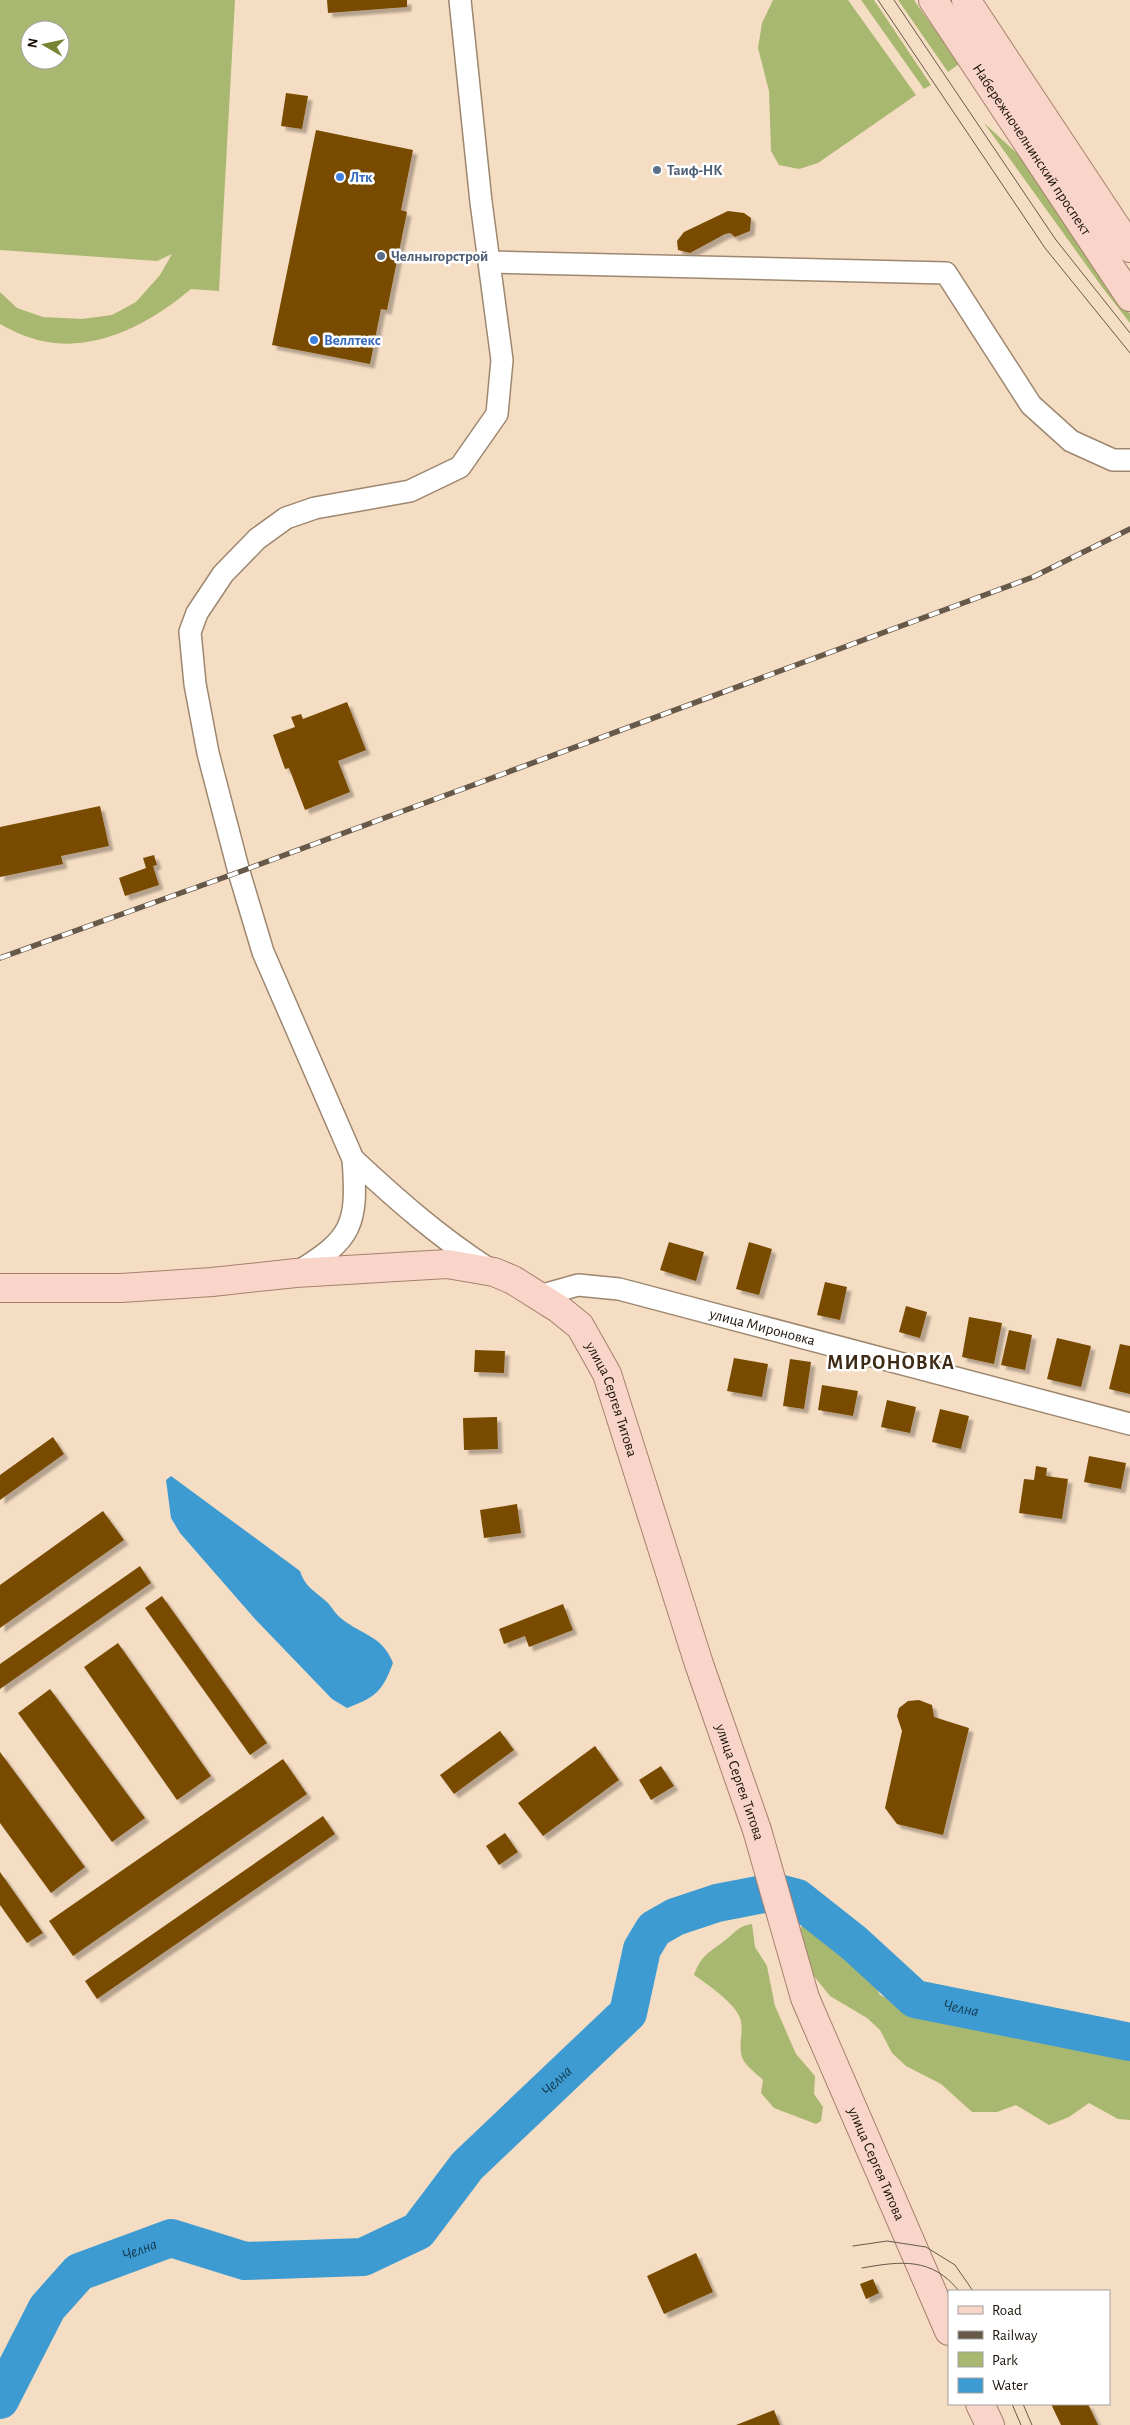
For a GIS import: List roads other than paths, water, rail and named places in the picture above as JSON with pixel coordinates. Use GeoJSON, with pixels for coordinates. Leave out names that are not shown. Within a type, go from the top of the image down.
{"type":"FeatureCollection","features":[{"type":"Feature","properties":{"kind":"main road","name":"Набережночелнинский проспект"},"geometry":{"type":"LineString","coordinates":[[933,0],[1130,297]]}},
{"type":"Feature","properties":{"kind":"main road","name":"Набережночелнинский проспект"},"geometry":{"type":"LineString","coordinates":[[966,0],[1130,248]]}},
{"type":"Feature","properties":{"kind":"main road","name":"улица Сергея Титова"},"geometry":{"type":"LineString","coordinates":[[0,1288],[122,1288],[212,1282],[296,1273],[447,1264],[494,1272],[559,1308],[580,1326],[607,1374],[699,1664],[757,1830],[805,1998],[948,2329]]}},
{"type":"Feature","properties":{"kind":"main road"},"geometry":{"type":"LineString","coordinates":[[980,2405],[990,2425]]}},
{"type":"Feature","properties":{"kind":"street"},"geometry":{"type":"LineString","coordinates":[[296,1273],[336,1246],[353,1218],[356,1188],[353,1158],[263,952],[239,872],[208,753],[195,684],[190,632],[197,613],[224,574],[257,539],[286,518],[315,508],[410,491],[460,467],[497,414],[502,360],[481,202],[460,0]]}},
{"type":"Feature","properties":{"kind":"street"},"geometry":{"type":"LineString","coordinates":[[490,262],[946,273],[1032,405],[1071,441],[1113,460],[1130,460]]}},
{"type":"Feature","properties":{"kind":"street"},"geometry":{"type":"LineString","coordinates":[[353,1158],[389,1193],[435,1231],[494,1272]]}},
{"type":"Feature","properties":{"kind":"street","name":"улица Мироновка"},"geometry":{"type":"LineString","coordinates":[[539,1296],[578,1285],[619,1289],[1130,1424]]}},
{"type":"Feature","properties":{"kind":"water"},"geometry":{"type":"Polygon","coordinates":[[[171,1476],[300,1571],[308,1585],[340,1617],[378,1641],[389,1654],[393,1663],[385,1681],[377,1692],[371,1697],[347,1708],[332,1699],[255,1619],[180,1533],[171,1518],[166,1480],[171,1476]]]}},
{"type":"Feature","properties":{"kind":"waterway","name":"Челна"},"geometry":{"type":"LineString","coordinates":[[0,2400],[47,2308],[79,2272],[171,2238],[245,2261],[363,2257],[418,2231],[467,2166],[628,2013],[642,1949],[654,1929],[675,1917],[717,1903],[774,1892],[797,1898],[854,1943],[915,1999],[1130,2042]]}},
{"type":"Feature","properties":{"kind":"tram line"},"geometry":{"type":"LineString","coordinates":[[878,0],[1045,248],[1130,353]]}},
{"type":"Feature","properties":{"kind":"tram line"},"geometry":{"type":"LineString","coordinates":[[894,0],[1056,240],[1130,333]]}},
{"type":"Feature","properties":{"kind":"tram line"},"geometry":{"type":"LineString","coordinates":[[853,2246],[887,2241],[926,2247],[955,2265],[972,2290]]}},
{"type":"Feature","properties":{"kind":"tram line"},"geometry":{"type":"LineString","coordinates":[[862,2268],[903,2263],[915,2264],[938,2272],[958,2290]]}},
{"type":"Feature","properties":{"kind":"tram line"},"geometry":{"type":"LineString","coordinates":[[1012,2405],[1021,2425]]}},
{"type":"Feature","properties":{"kind":"tram line"},"geometry":{"type":"LineString","coordinates":[[1023,2405],[1032,2425]]}},
{"type":"Feature","properties":{"kind":"railway"},"geometry":{"type":"LineString","coordinates":[[0,958],[239,872],[1033,577],[1130,529]]}},
{"type":"Feature","properties":{"kind":"place","name":"Таиф-НК"},"geometry":{"type":"Point","coordinates":[657,170]}},
{"type":"Feature","properties":{"kind":"place","name":"Лтк"},"geometry":{"type":"Point","coordinates":[340,177]}},
{"type":"Feature","properties":{"kind":"place","name":"Челныгорстрой"},"geometry":{"type":"Point","coordinates":[381,256]}},
{"type":"Feature","properties":{"kind":"place","name":"Веллтекс"},"geometry":{"type":"Point","coordinates":[314,340]}},
{"type":"Feature","properties":{"kind":"district","name":"МИРОНОВКА"},"geometry":{"type":"Point","coordinates":[891,1363]}}]}
